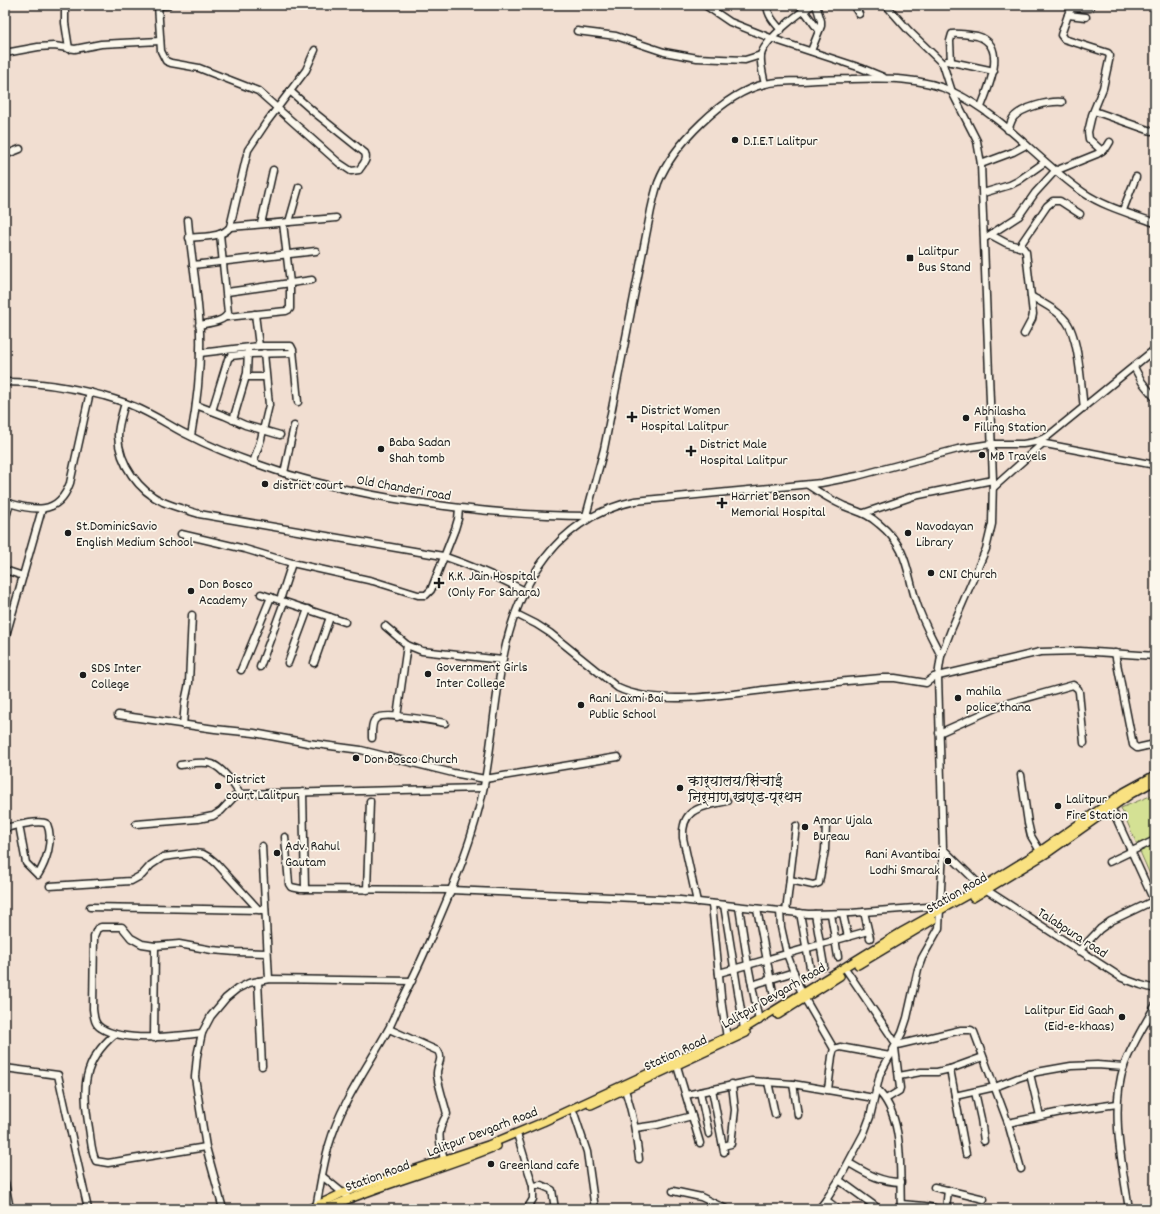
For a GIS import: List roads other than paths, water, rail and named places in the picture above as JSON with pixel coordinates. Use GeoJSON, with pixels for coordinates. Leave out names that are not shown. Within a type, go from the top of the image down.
{"type":"FeatureCollection","features":[{"type":"Feature","properties":{"kind":"main road","name":"Lalitpur Devgarh Road"},"geometry":{"type":"LineString","coordinates":[[309,1209],[488,1144],[543,1122],[727,1038],[804,996],[903,931],[985,889],[1114,798],[1155,775]]}},
{"type":"Feature","properties":{"kind":"main road","name":"Station Road"},"geometry":{"type":"LineString","coordinates":[[985,889],[1049,852],[1111,806],[1155,781]]}},
{"type":"Feature","properties":{"kind":"main road","name":"Station Road"},"geometry":{"type":"LineString","coordinates":[[325,1209],[346,1196],[476,1154],[518,1137],[738,1038],[804,996],[847,971],[940,911]]}},
{"type":"Feature","properties":{"kind":"street"},"geometry":{"type":"LineString","coordinates":[[65,5],[65,23],[69,49]]}},
{"type":"Feature","properties":{"kind":"street"},"geometry":{"type":"LineString","coordinates":[[168,5],[158,6],[161,52],[166,61],[198,68],[258,91],[339,163],[351,171],[359,170],[366,160],[367,157],[365,153],[290,91]]}},
{"type":"Feature","properties":{"kind":"street"},"geometry":{"type":"LineString","coordinates":[[705,5],[730,22],[773,39],[861,68],[886,78]]}},
{"type":"Feature","properties":{"kind":"street"},"geometry":{"type":"LineString","coordinates":[[767,5],[770,18],[781,30]]}},
{"type":"Feature","properties":{"kind":"street"},"geometry":{"type":"LineString","coordinates":[[765,84],[761,63],[762,55],[766,46],[802,7],[813,5]]}},
{"type":"Feature","properties":{"kind":"street"},"geometry":{"type":"LineString","coordinates":[[811,51],[820,30],[821,21],[816,5]]}},
{"type":"Feature","properties":{"kind":"street"},"geometry":{"type":"LineString","coordinates":[[853,5],[859,14]]}},
{"type":"Feature","properties":{"kind":"street"},"geometry":{"type":"LineString","coordinates":[[819,1209],[839,1180],[864,1133],[870,1117],[880,1074],[896,1046],[907,1018],[918,969],[922,958],[939,928],[943,849],[938,676],[941,656],[989,540],[992,524],[993,480],[985,238],[981,164],[977,140],[952,92],[940,60],[909,31],[886,5]]}},
{"type":"Feature","properties":{"kind":"street"},"geometry":{"type":"LineString","coordinates":[[802,7],[820,30]]}},
{"type":"Feature","properties":{"kind":"street"},"geometry":{"type":"LineString","coordinates":[[1090,8],[1072,8],[1061,32],[1062,38],[1073,43],[1108,53],[1110,56],[1103,88],[1091,119],[1088,137],[1102,151]]}},
{"type":"Feature","properties":{"kind":"street"},"geometry":{"type":"LineString","coordinates":[[1068,15],[1086,17]]}},
{"type":"Feature","properties":{"kind":"street"},"geometry":{"type":"LineString","coordinates":[[578,31],[616,36],[664,52],[697,58],[745,60],[762,55]]}},
{"type":"Feature","properties":{"kind":"street"},"geometry":{"type":"LineString","coordinates":[[951,62],[950,37],[955,34],[980,37],[990,46],[994,59],[994,71],[981,107]]}},
{"type":"Feature","properties":{"kind":"street"},"geometry":{"type":"LineString","coordinates":[[5,53],[38,47],[54,46],[69,49],[101,44],[160,41]]}},
{"type":"Feature","properties":{"kind":"street"},"geometry":{"type":"LineString","coordinates":[[189,238],[224,233],[230,227],[248,150],[266,123],[306,70],[315,50]]}},
{"type":"Feature","properties":{"kind":"street"},"geometry":{"type":"LineString","coordinates":[[940,60],[994,71]]}},
{"type":"Feature","properties":{"kind":"street"},"geometry":{"type":"LineString","coordinates":[[589,516],[604,449],[651,210],[659,183],[678,148],[707,118],[725,103],[744,92],[765,84],[776,82],[886,78],[928,83],[952,92],[981,107],[1026,144],[1055,171],[1086,194],[1110,206],[1155,223]]}},
{"type":"Feature","properties":{"kind":"street"},"geometry":{"type":"LineString","coordinates":[[1008,130],[1013,118],[1023,111],[1045,103],[1062,102]]}},
{"type":"Feature","properties":{"kind":"street"},"geometry":{"type":"LineString","coordinates":[[1094,111],[1151,131]]}},
{"type":"Feature","properties":{"kind":"street"},"geometry":{"type":"LineString","coordinates":[[985,238],[1019,216],[1035,193],[1055,171],[1087,159],[1102,151],[1110,142]]}},
{"type":"Feature","properties":{"kind":"street"},"geometry":{"type":"LineString","coordinates":[[981,164],[1013,152],[1026,144]]}},
{"type":"Feature","properties":{"kind":"street"},"geometry":{"type":"LineString","coordinates":[[5,155],[20,149]]}},
{"type":"Feature","properties":{"kind":"street"},"geometry":{"type":"LineString","coordinates":[[983,193],[1014,183],[1045,162]]}},
{"type":"Feature","properties":{"kind":"street"},"geometry":{"type":"LineString","coordinates":[[261,224],[273,170]]}},
{"type":"Feature","properties":{"kind":"street"},"geometry":{"type":"LineString","coordinates":[[1123,210],[1136,177]]}},
{"type":"Feature","properties":{"kind":"street"},"geometry":{"type":"LineString","coordinates":[[199,325],[223,320],[227,317],[288,311],[290,305],[290,283],[286,222],[299,187]]}},
{"type":"Feature","properties":{"kind":"street"},"geometry":{"type":"LineString","coordinates":[[1019,247],[1047,206],[1053,200],[1060,201],[1080,214]]}},
{"type":"Feature","properties":{"kind":"street"},"geometry":{"type":"LineString","coordinates":[[230,227],[336,218]]}},
{"type":"Feature","properties":{"kind":"street"},"geometry":{"type":"LineString","coordinates":[[188,220],[199,325],[200,352],[196,405],[191,436]]}},
{"type":"Feature","properties":{"kind":"street"},"geometry":{"type":"LineString","coordinates":[[220,234],[227,292],[227,317]]}},
{"type":"Feature","properties":{"kind":"street"},"geometry":{"type":"LineString","coordinates":[[991,235],[1006,243],[1023,248],[1026,252],[1033,314],[1024,334]]}},
{"type":"Feature","properties":{"kind":"street"},"geometry":{"type":"LineString","coordinates":[[193,265],[316,251]]}},
{"type":"Feature","properties":{"kind":"street"},"geometry":{"type":"LineString","coordinates":[[227,292],[312,280]]}},
{"type":"Feature","properties":{"kind":"street"},"geometry":{"type":"LineString","coordinates":[[1031,296],[1066,320],[1070,327],[1077,354],[1084,408]]}},
{"type":"Feature","properties":{"kind":"street"},"geometry":{"type":"LineString","coordinates":[[255,314],[259,346]]}},
{"type":"Feature","properties":{"kind":"street"},"geometry":{"type":"LineString","coordinates":[[212,412],[229,358],[259,346],[292,347],[298,402]]}},
{"type":"Feature","properties":{"kind":"street"},"geometry":{"type":"LineString","coordinates":[[316,1207],[329,1144],[340,1116],[354,1085],[389,1029],[412,981],[451,890],[472,830],[485,779],[502,660],[525,591],[538,568],[556,546],[589,516],[619,504],[635,501],[808,485],[857,476],[958,449],[991,444],[1023,444],[1035,442],[1047,437],[1155,349]]}},
{"type":"Feature","properties":{"kind":"street"},"geometry":{"type":"LineString","coordinates":[[200,352],[248,351],[264,354],[293,353]]}},
{"type":"Feature","properties":{"kind":"street"},"geometry":{"type":"LineString","coordinates":[[233,420],[246,377],[248,351]]}},
{"type":"Feature","properties":{"kind":"street"},"geometry":{"type":"LineString","coordinates":[[253,463],[269,405],[265,377],[264,354]]}},
{"type":"Feature","properties":{"kind":"street"},"geometry":{"type":"LineString","coordinates":[[1134,367],[1142,382],[1155,398]]}},
{"type":"Feature","properties":{"kind":"street"},"geometry":{"type":"LineString","coordinates":[[246,377],[265,377]]}},
{"type":"Feature","properties":{"kind":"street","name":"Old Chanderi road"},"geometry":{"type":"LineString","coordinates":[[5,382],[51,384],[90,392],[129,404],[191,436],[253,463],[348,490],[459,508],[522,514],[589,516]]}},
{"type":"Feature","properties":{"kind":"street"},"geometry":{"type":"LineString","coordinates":[[5,520],[7,502],[42,509],[55,505],[62,500],[70,483],[90,392]]}},
{"type":"Feature","properties":{"kind":"street"},"geometry":{"type":"LineString","coordinates":[[129,404],[118,436],[123,459],[137,481],[151,495],[164,502],[199,514],[443,556],[494,575],[525,591]]}},
{"type":"Feature","properties":{"kind":"street"},"geometry":{"type":"LineString","coordinates":[[196,405],[245,426],[280,435]]}},
{"type":"Feature","properties":{"kind":"street"},"geometry":{"type":"LineString","coordinates":[[284,473],[294,426]]}},
{"type":"Feature","properties":{"kind":"street"},"geometry":{"type":"LineString","coordinates":[[1035,442],[1155,465]]}},
{"type":"Feature","properties":{"kind":"street"},"geometry":{"type":"LineString","coordinates":[[993,488],[1043,444]]}},
{"type":"Feature","properties":{"kind":"street"},"geometry":{"type":"LineString","coordinates":[[864,513],[914,496],[993,480]]}},
{"type":"Feature","properties":{"kind":"street"},"geometry":{"type":"LineString","coordinates":[[808,485],[830,499],[846,507],[864,513],[890,533],[900,548],[906,562],[924,623],[941,656]]}},
{"type":"Feature","properties":{"kind":"street"},"geometry":{"type":"LineString","coordinates":[[181,534],[292,563],[373,581],[423,596],[429,594],[455,529],[459,508]]}},
{"type":"Feature","properties":{"kind":"street"},"geometry":{"type":"LineString","coordinates":[[5,639],[42,509]]}},
{"type":"Feature","properties":{"kind":"street"},"geometry":{"type":"LineString","coordinates":[[260,667],[282,601],[292,563]]}},
{"type":"Feature","properties":{"kind":"street"},"geometry":{"type":"LineString","coordinates":[[5,570],[23,576]]}},
{"type":"Feature","properties":{"kind":"street"},"geometry":{"type":"LineString","coordinates":[[261,594],[345,622]]}},
{"type":"Feature","properties":{"kind":"street"},"geometry":{"type":"LineString","coordinates":[[241,670],[272,597]]}},
{"type":"Feature","properties":{"kind":"street"},"geometry":{"type":"LineString","coordinates":[[288,663],[308,609]]}},
{"type":"Feature","properties":{"kind":"street"},"geometry":{"type":"LineString","coordinates":[[518,610],[550,633],[618,688],[628,693],[638,695],[677,698],[881,678],[928,681],[938,676],[1040,652],[1059,650],[1155,656]]}},
{"type":"Feature","properties":{"kind":"street"},"geometry":{"type":"LineString","coordinates":[[183,725],[185,702],[189,683],[192,615]]}},
{"type":"Feature","properties":{"kind":"street"},"geometry":{"type":"LineString","coordinates":[[314,663],[330,617]]}},
{"type":"Feature","properties":{"kind":"street"},"geometry":{"type":"LineString","coordinates":[[385,626],[407,645],[422,651],[502,660]]}},
{"type":"Feature","properties":{"kind":"street"},"geometry":{"type":"LineString","coordinates":[[397,716],[407,645]]}},
{"type":"Feature","properties":{"kind":"street"},"geometry":{"type":"LineString","coordinates":[[1115,653],[1133,745],[1138,748],[1155,744]]}},
{"type":"Feature","properties":{"kind":"street"},"geometry":{"type":"LineString","coordinates":[[939,734],[1002,705],[1073,685],[1078,688],[1079,692],[1084,743]]}},
{"type":"Feature","properties":{"kind":"street"},"geometry":{"type":"LineString","coordinates":[[118,715],[183,725],[254,733],[308,743],[361,750],[453,773],[485,779],[618,757]]}},
{"type":"Feature","properties":{"kind":"street"},"geometry":{"type":"LineString","coordinates":[[372,738],[373,726],[376,718],[397,716],[445,722]]}},
{"type":"Feature","properties":{"kind":"street"},"geometry":{"type":"LineString","coordinates":[[180,765],[200,763],[211,764],[218,768],[229,779],[240,794]]}},
{"type":"Feature","properties":{"kind":"street"},"geometry":{"type":"LineString","coordinates":[[1021,775],[1028,823],[1032,836],[1040,851]]}},
{"type":"Feature","properties":{"kind":"street"},"geometry":{"type":"LineString","coordinates":[[136,824],[198,819],[213,816],[221,811],[234,797],[240,794],[483,788]]}},
{"type":"Feature","properties":{"kind":"street"},"geometry":{"type":"LineString","coordinates":[[303,792],[305,889]]}},
{"type":"Feature","properties":{"kind":"street"},"geometry":{"type":"LineString","coordinates":[[367,890],[370,801]]}},
{"type":"Feature","properties":{"kind":"street"},"geometry":{"type":"LineString","coordinates":[[697,902],[683,838],[684,822],[690,814],[699,808],[727,801]]}},
{"type":"Feature","properties":{"kind":"street"},"geometry":{"type":"LineString","coordinates":[[1079,951],[1100,929],[1111,921],[1154,900],[1111,806]]}},
{"type":"Feature","properties":{"kind":"street"},"geometry":{"type":"LineString","coordinates":[[5,828],[44,822],[48,828],[49,839],[44,865],[38,875],[26,863],[19,826]]}},
{"type":"Feature","properties":{"kind":"street"},"geometry":{"type":"LineString","coordinates":[[790,880],[813,885],[819,883],[825,850],[826,824]]}},
{"type":"Feature","properties":{"kind":"street"},"geometry":{"type":"LineString","coordinates":[[796,826],[790,880],[781,927],[787,954],[804,996],[834,1049],[828,1090]]}},
{"type":"Feature","properties":{"kind":"street"},"geometry":{"type":"LineString","coordinates":[[285,837],[289,884],[296,889],[451,890],[680,900],[815,914],[940,911]]}},
{"type":"Feature","properties":{"kind":"street"},"geometry":{"type":"LineString","coordinates":[[1109,862],[1155,840]]}},
{"type":"Feature","properties":{"kind":"street"},"geometry":{"type":"LineString","coordinates":[[262,846],[262,910],[269,979]]}},
{"type":"Feature","properties":{"kind":"street","name":"Talabpura road"},"geometry":{"type":"LineString","coordinates":[[943,849],[985,889],[1122,978],[1155,989]]}},
{"type":"Feature","properties":{"kind":"street"},"geometry":{"type":"LineString","coordinates":[[50,886],[131,881],[142,875],[151,865],[163,857],[198,854],[206,856],[216,863],[262,910]]}},
{"type":"Feature","properties":{"kind":"street"},"geometry":{"type":"LineString","coordinates":[[712,904],[727,1038]]}},
{"type":"Feature","properties":{"kind":"street"},"geometry":{"type":"LineString","coordinates":[[724,905],[744,1029]]}},
{"type":"Feature","properties":{"kind":"street"},"geometry":{"type":"LineString","coordinates":[[90,907],[262,910]]}},
{"type":"Feature","properties":{"kind":"street"},"geometry":{"type":"LineString","coordinates":[[739,907],[759,1021]]}},
{"type":"Feature","properties":{"kind":"street"},"geometry":{"type":"LineString","coordinates":[[757,909],[774,997]]}},
{"type":"Feature","properties":{"kind":"street"},"geometry":{"type":"LineString","coordinates":[[864,912],[870,938]]}},
{"type":"Feature","properties":{"kind":"street"},"geometry":{"type":"LineString","coordinates":[[800,913],[811,974]]}},
{"type":"Feature","properties":{"kind":"street"},"geometry":{"type":"LineString","coordinates":[[815,914],[824,966]]}},
{"type":"Feature","properties":{"kind":"street"},"geometry":{"type":"LineString","coordinates":[[831,914],[838,957]]}},
{"type":"Feature","properties":{"kind":"street"},"geometry":{"type":"LineString","coordinates":[[843,914],[848,937]]}},
{"type":"Feature","properties":{"kind":"street"},"geometry":{"type":"LineString","coordinates":[[202,1033],[140,1038],[115,1034],[97,1025],[94,1015],[95,932],[97,929],[101,927],[118,926],[125,929],[131,938],[136,942],[155,946],[179,944],[218,951],[267,953]]}},
{"type":"Feature","properties":{"kind":"street"},"geometry":{"type":"LineString","coordinates":[[719,973],[868,931]]}},
{"type":"Feature","properties":{"kind":"street"},"geometry":{"type":"LineString","coordinates":[[154,1038],[155,946]]}},
{"type":"Feature","properties":{"kind":"street"},"geometry":{"type":"LineString","coordinates":[[847,971],[896,1046],[900,1088],[899,1091],[886,1099]]}},
{"type":"Feature","properties":{"kind":"street"},"geometry":{"type":"LineString","coordinates":[[752,985],[794,972]]}},
{"type":"Feature","properties":{"kind":"street"},"geometry":{"type":"LineString","coordinates":[[223,1209],[206,1147],[195,1077],[197,1056],[202,1033],[211,1016],[226,998],[237,989],[249,983],[269,979],[412,981]]}},
{"type":"Feature","properties":{"kind":"street"},"geometry":{"type":"LineString","coordinates":[[258,981],[262,1066]]}},
{"type":"Feature","properties":{"kind":"street"},"geometry":{"type":"LineString","coordinates":[[1129,1209],[1122,1169],[1117,1104],[1124,1067],[1133,1044],[1155,1006]]}},
{"type":"Feature","properties":{"kind":"street"},"geometry":{"type":"LineString","coordinates":[[389,1029],[438,1051],[441,1054],[437,1073],[447,1114],[440,1127],[438,1138],[444,1159]]}},
{"type":"Feature","properties":{"kind":"street"},"geometry":{"type":"LineString","coordinates":[[896,1046],[961,1030],[970,1030],[976,1035],[1008,1123],[1021,1169]]}},
{"type":"Feature","properties":{"kind":"street"},"geometry":{"type":"LineString","coordinates":[[115,1034],[101,1047],[95,1057],[85,1082],[85,1104],[92,1148],[96,1161],[108,1163],[206,1147]]}},
{"type":"Feature","properties":{"kind":"street"},"geometry":{"type":"LineString","coordinates":[[834,1049],[840,1047],[890,1056]]}},
{"type":"Feature","properties":{"kind":"street"},"geometry":{"type":"LineString","coordinates":[[899,1076],[950,1069],[984,1057]]}},
{"type":"Feature","properties":{"kind":"street"},"geometry":{"type":"LineString","coordinates":[[955,1096],[995,1087],[1030,1074],[1071,1066],[1097,1065],[1124,1067]]}},
{"type":"Feature","properties":{"kind":"street"},"geometry":{"type":"LineString","coordinates":[[677,1066],[700,1143]]}},
{"type":"Feature","properties":{"kind":"street"},"geometry":{"type":"LineString","coordinates":[[5,1068],[58,1075],[88,1209]]}},
{"type":"Feature","properties":{"kind":"street"},"geometry":{"type":"LineString","coordinates":[[950,1069],[966,1154]]}},
{"type":"Feature","properties":{"kind":"street"},"geometry":{"type":"LineString","coordinates":[[1030,1074],[1040,1116]]}},
{"type":"Feature","properties":{"kind":"street"},"geometry":{"type":"LineString","coordinates":[[686,1095],[732,1084],[752,1081],[793,1084],[874,1098]]}},
{"type":"Feature","properties":{"kind":"street"},"geometry":{"type":"LineString","coordinates":[[768,1082],[775,1114]]}},
{"type":"Feature","properties":{"kind":"street"},"geometry":{"type":"LineString","coordinates":[[712,1089],[723,1149],[731,1144],[735,1110],[732,1084]]}},
{"type":"Feature","properties":{"kind":"street"},"geometry":{"type":"LineString","coordinates":[[793,1084],[798,1115]]}},
{"type":"Feature","properties":{"kind":"street"},"geometry":{"type":"LineString","coordinates":[[876,1089],[886,1099],[892,1111],[899,1144],[901,1207],[924,1206],[939,1209]]}},
{"type":"Feature","properties":{"kind":"street"},"geometry":{"type":"LineString","coordinates":[[624,1090],[630,1105],[639,1159]]}},
{"type":"Feature","properties":{"kind":"street"},"geometry":{"type":"LineString","coordinates":[[700,1092],[709,1134]]}},
{"type":"Feature","properties":{"kind":"street"},"geometry":{"type":"LineString","coordinates":[[974,1092],[984,1140]]}},
{"type":"Feature","properties":{"kind":"street"},"geometry":{"type":"LineString","coordinates":[[1008,1123],[1089,1107],[1117,1104]]}},
{"type":"Feature","properties":{"kind":"street"},"geometry":{"type":"LineString","coordinates":[[574,1113],[587,1152],[595,1209]]}},
{"type":"Feature","properties":{"kind":"street"},"geometry":{"type":"LineString","coordinates":[[635,1128],[657,1125],[692,1116]]}},
{"type":"Feature","properties":{"kind":"street"},"geometry":{"type":"LineString","coordinates":[[518,1137],[533,1186],[533,1199],[527,1209]]}},
{"type":"Feature","properties":{"kind":"street"},"geometry":{"type":"LineString","coordinates":[[849,1163],[884,1181],[901,1182]]}},
{"type":"Feature","properties":{"kind":"street"},"geometry":{"type":"LineString","coordinates":[[322,1176],[346,1196]]}},
{"type":"Feature","properties":{"kind":"street"},"geometry":{"type":"LineString","coordinates":[[839,1180],[879,1209]]}},
{"type":"Feature","properties":{"kind":"street"},"geometry":{"type":"LineString","coordinates":[[5,1184],[10,1209]]}},
{"type":"Feature","properties":{"kind":"street"},"geometry":{"type":"LineString","coordinates":[[533,1186],[542,1185],[552,1190],[555,1209]]}},
{"type":"Feature","properties":{"kind":"street"},"geometry":{"type":"LineString","coordinates":[[934,1187],[984,1199]]}},
{"type":"Feature","properties":{"kind":"street"},"geometry":{"type":"LineString","coordinates":[[946,1209],[948,1190]]}},
{"type":"Feature","properties":{"kind":"street"},"geometry":{"type":"LineString","coordinates":[[673,1191],[701,1197],[726,1209]]}},
{"type":"Feature","properties":{"kind":"street"},"geometry":{"type":"LineString","coordinates":[[826,1200],[838,1209]]}},
{"type":"Feature","properties":{"kind":"place","name":"D.I.E.T Lalitpur"},"geometry":{"type":"Point","coordinates":[735,140]}},
{"type":"Feature","properties":{"kind":"place","name":"Lalitpur Bus Stand"},"geometry":{"type":"Point","coordinates":[910,258]}},
{"type":"Feature","properties":{"kind":"place","name":"District Women Hospital Lalitpur"},"geometry":{"type":"Point","coordinates":[632,417]}},
{"type":"Feature","properties":{"kind":"place","name":"Abhilasha Filling Station"},"geometry":{"type":"Point","coordinates":[966,418]}},
{"type":"Feature","properties":{"kind":"place","name":"Baba Sadan Shah tomb"},"geometry":{"type":"Point","coordinates":[381,449]}},
{"type":"Feature","properties":{"kind":"place","name":"District Male Hospital Lalitpur"},"geometry":{"type":"Point","coordinates":[691,451]}},
{"type":"Feature","properties":{"kind":"place","name":"MB Travels"},"geometry":{"type":"Point","coordinates":[982,455]}},
{"type":"Feature","properties":{"kind":"place","name":"district court"},"geometry":{"type":"Point","coordinates":[265,484]}},
{"type":"Feature","properties":{"kind":"place","name":"Harriet Benson Memorial Hospital"},"geometry":{"type":"Point","coordinates":[722,503]}},
{"type":"Feature","properties":{"kind":"place","name":"St.DominicSavio English Medium School"},"geometry":{"type":"Point","coordinates":[68,533]}},
{"type":"Feature","properties":{"kind":"place","name":"Navodayan Library"},"geometry":{"type":"Point","coordinates":[908,533]}},
{"type":"Feature","properties":{"kind":"place","name":"CNI Church"},"geometry":{"type":"Point","coordinates":[931,573]}},
{"type":"Feature","properties":{"kind":"place","name":"K.K. Jain Hospital (Only For Sahara)"},"geometry":{"type":"Point","coordinates":[439,583]}},
{"type":"Feature","properties":{"kind":"place","name":"Don Bosco Academy"},"geometry":{"type":"Point","coordinates":[191,591]}},
{"type":"Feature","properties":{"kind":"place","name":"Government Girls Inter College"},"geometry":{"type":"Point","coordinates":[428,674]}},
{"type":"Feature","properties":{"kind":"place","name":"SDS Inter College"},"geometry":{"type":"Point","coordinates":[83,675]}},
{"type":"Feature","properties":{"kind":"place","name":"mahila police thana"},"geometry":{"type":"Point","coordinates":[958,698]}},
{"type":"Feature","properties":{"kind":"place","name":"Rani Laxmi Bai Public School"},"geometry":{"type":"Point","coordinates":[581,705]}},
{"type":"Feature","properties":{"kind":"place","name":"Don Bosco Church"},"geometry":{"type":"Point","coordinates":[356,758]}},
{"type":"Feature","properties":{"kind":"place","name":"District court Lalitpur"},"geometry":{"type":"Point","coordinates":[218,786]}},
{"type":"Feature","properties":{"kind":"place","name":"कार्यालय/सिंचाई निर्माण खण्ड-प्रथम"},"geometry":{"type":"Point","coordinates":[680,788]}},
{"type":"Feature","properties":{"kind":"place","name":"Lalitpur Fire Station"},"geometry":{"type":"Point","coordinates":[1058,806]}},
{"type":"Feature","properties":{"kind":"place","name":"Amar Ujala Bureau"},"geometry":{"type":"Point","coordinates":[805,827]}},
{"type":"Feature","properties":{"kind":"place","name":"Adv. Rahul Gautam"},"geometry":{"type":"Point","coordinates":[277,853]}},
{"type":"Feature","properties":{"kind":"place","name":"Rani Avantibai Lodhi Smarak"},"geometry":{"type":"Point","coordinates":[948,861]}},
{"type":"Feature","properties":{"kind":"place","name":"Lalitpur Eid Gaah (Eid-e-khaas)"},"geometry":{"type":"Point","coordinates":[1122,1017]}},
{"type":"Feature","properties":{"kind":"place","name":"Greenland cafe"},"geometry":{"type":"Point","coordinates":[491,1164]}}]}
